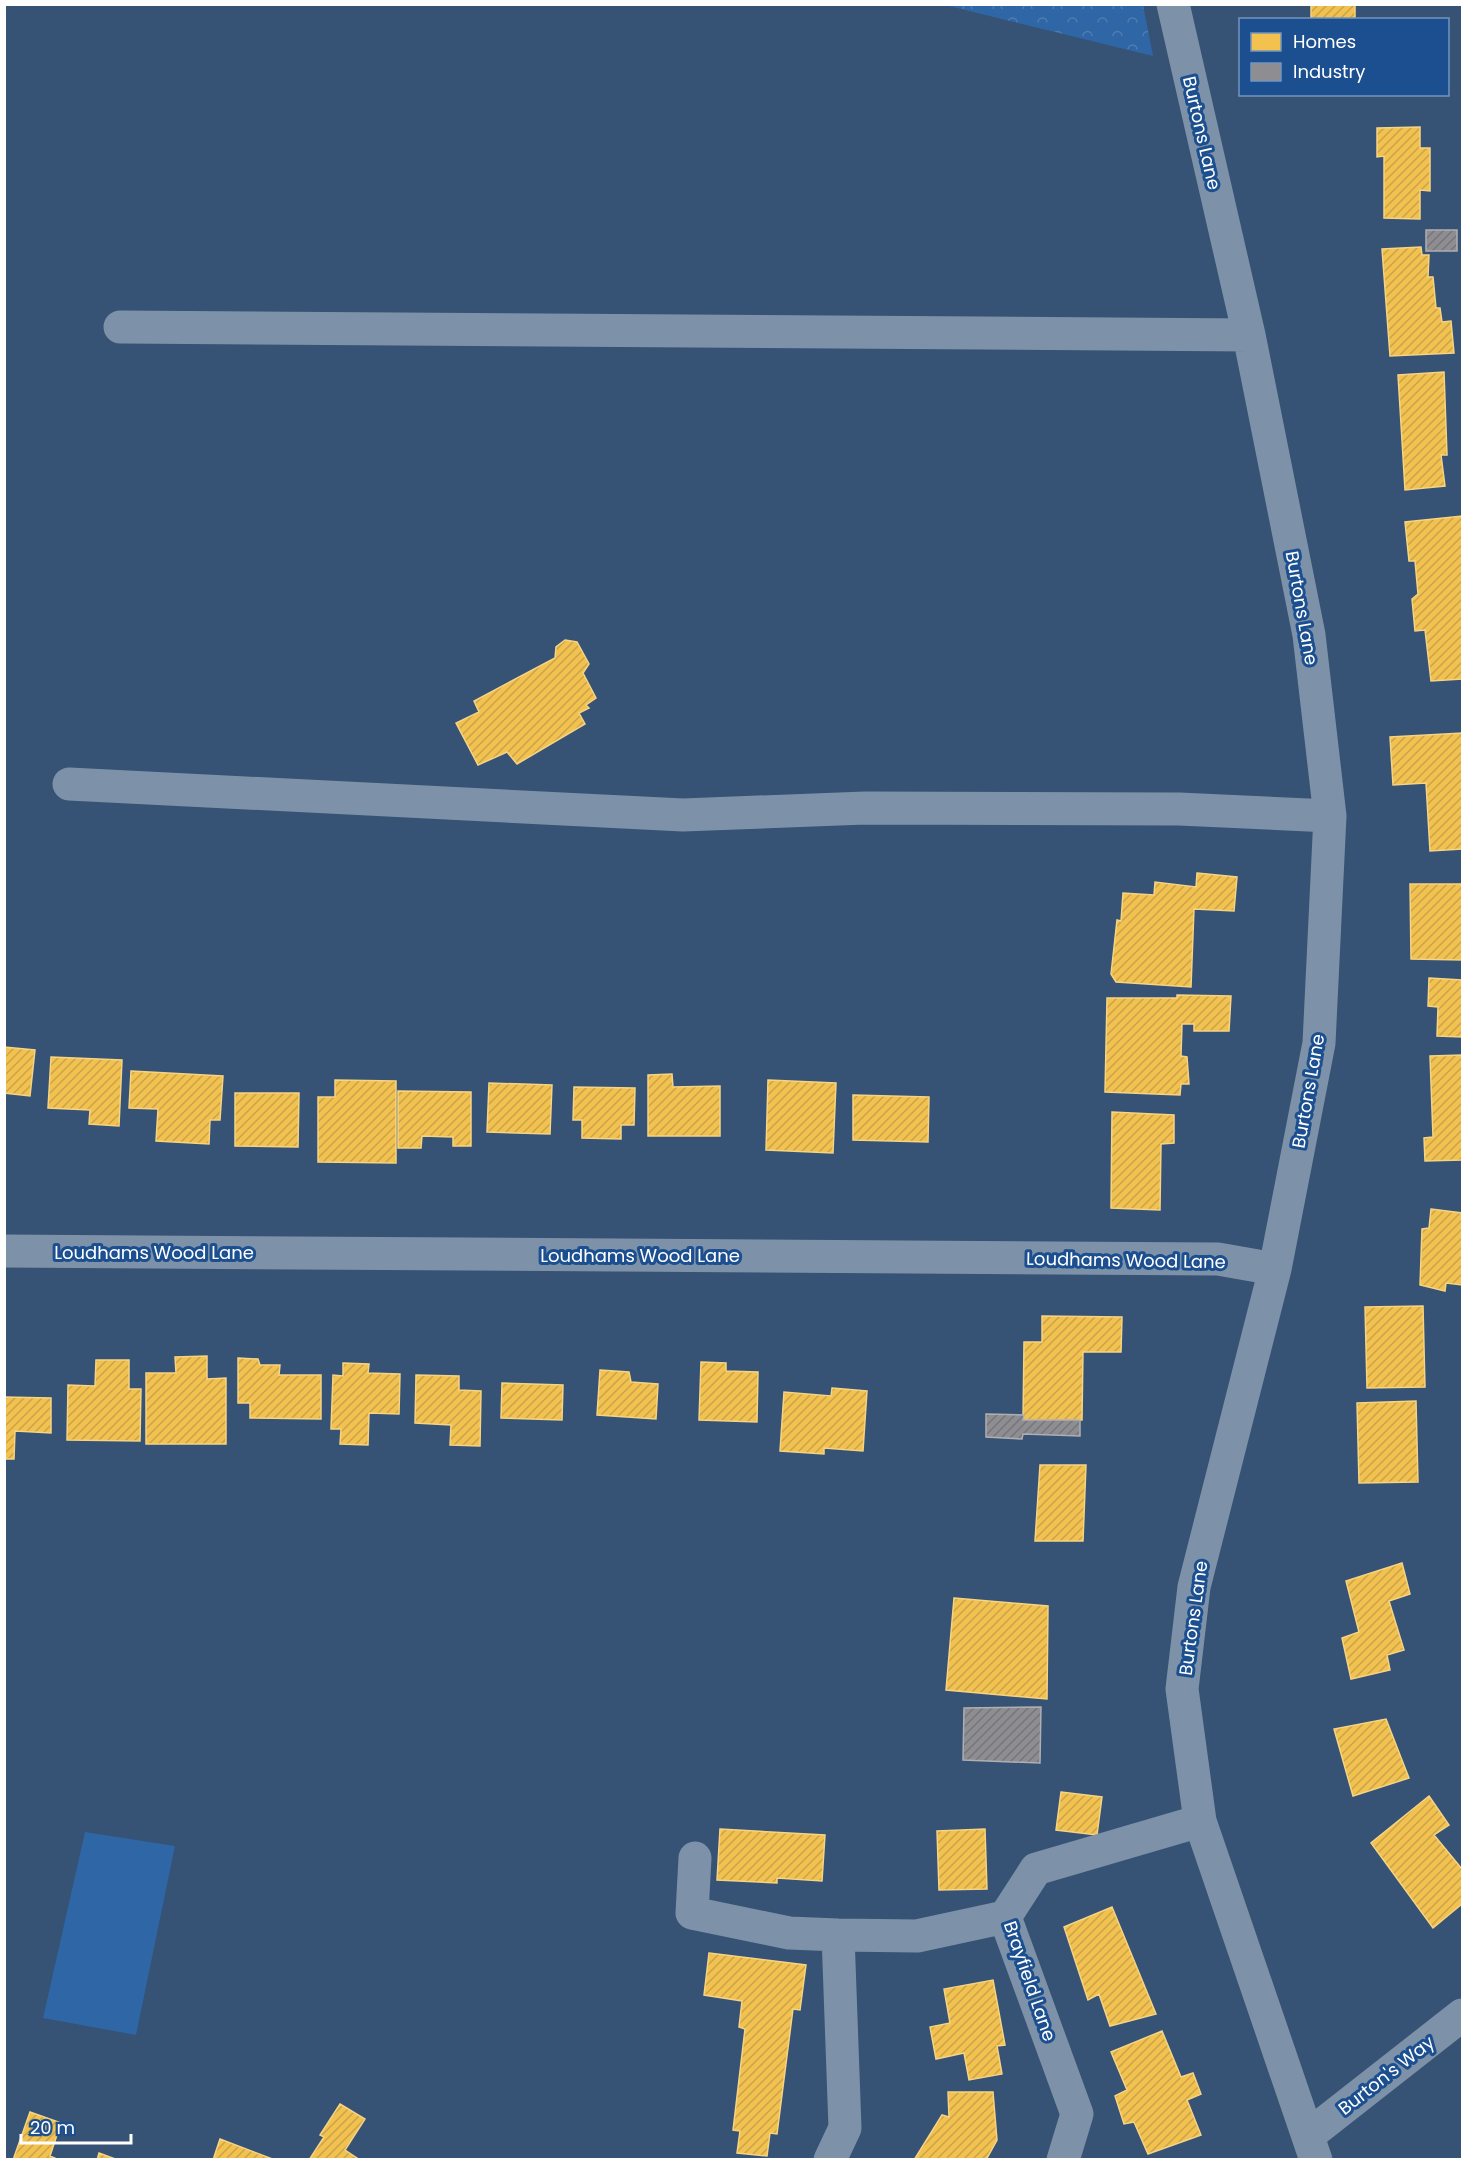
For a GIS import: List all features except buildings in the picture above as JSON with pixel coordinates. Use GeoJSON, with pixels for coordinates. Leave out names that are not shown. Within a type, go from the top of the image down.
{"type":"FeatureCollection","features":[{"type":"Feature","properties":{"kind":"street","name":"Burtons Lane"},"geometry":{"type":"LineString","coordinates":[[1173,4],[1249,335],[1309,634],[1330,816],[1319,1043],[1275,1269],[1194,1587],[1182,1689],[1200,1821],[1313,2147]]}},
{"type":"Feature","properties":{"kind":"street"},"geometry":{"type":"LineString","coordinates":[[120,327],[1249,335]]}},
{"type":"Feature","properties":{"kind":"street"},"geometry":{"type":"LineString","coordinates":[[69,784],[683,815],[864,807],[1189,810],[1330,816]]}},
{"type":"Feature","properties":{"kind":"street","name":"Loudhams Wood Lane"},"geometry":{"type":"LineString","coordinates":[[4,1251],[1218,1260],[1275,1269]]}},
{"type":"Feature","properties":{"kind":"street","name":"Brayfield Lane"},"geometry":{"type":"LineString","coordinates":[[1063,2160],[1077,2114],[1005,1917],[1036,1869],[1200,1821]]}},
{"type":"Feature","properties":{"kind":"street"},"geometry":{"type":"LineString","coordinates":[[695,1858],[692,1913],[789,1933],[916,1935],[1005,1917]]}},
{"type":"Feature","properties":{"kind":"street"},"geometry":{"type":"LineString","coordinates":[[830,2160],[845,2128],[838,1935]]}},
{"type":"Feature","properties":{"kind":"street","name":"Burton's Way"},"geometry":{"type":"LineString","coordinates":[[1313,2147],[1462,2015]]}},
{"type":"Feature","properties":{"kind":"green space"},"geometry":{"type":"Polygon","coordinates":[[[945,5],[1143,5],[1153,56],[945,5]]]}},
{"type":"Feature","properties":{"kind":"green space"},"geometry":{"type":"Polygon","coordinates":[[[85,1832],[175,1846],[136,2035],[43,2018],[85,1832]]]}}]}
